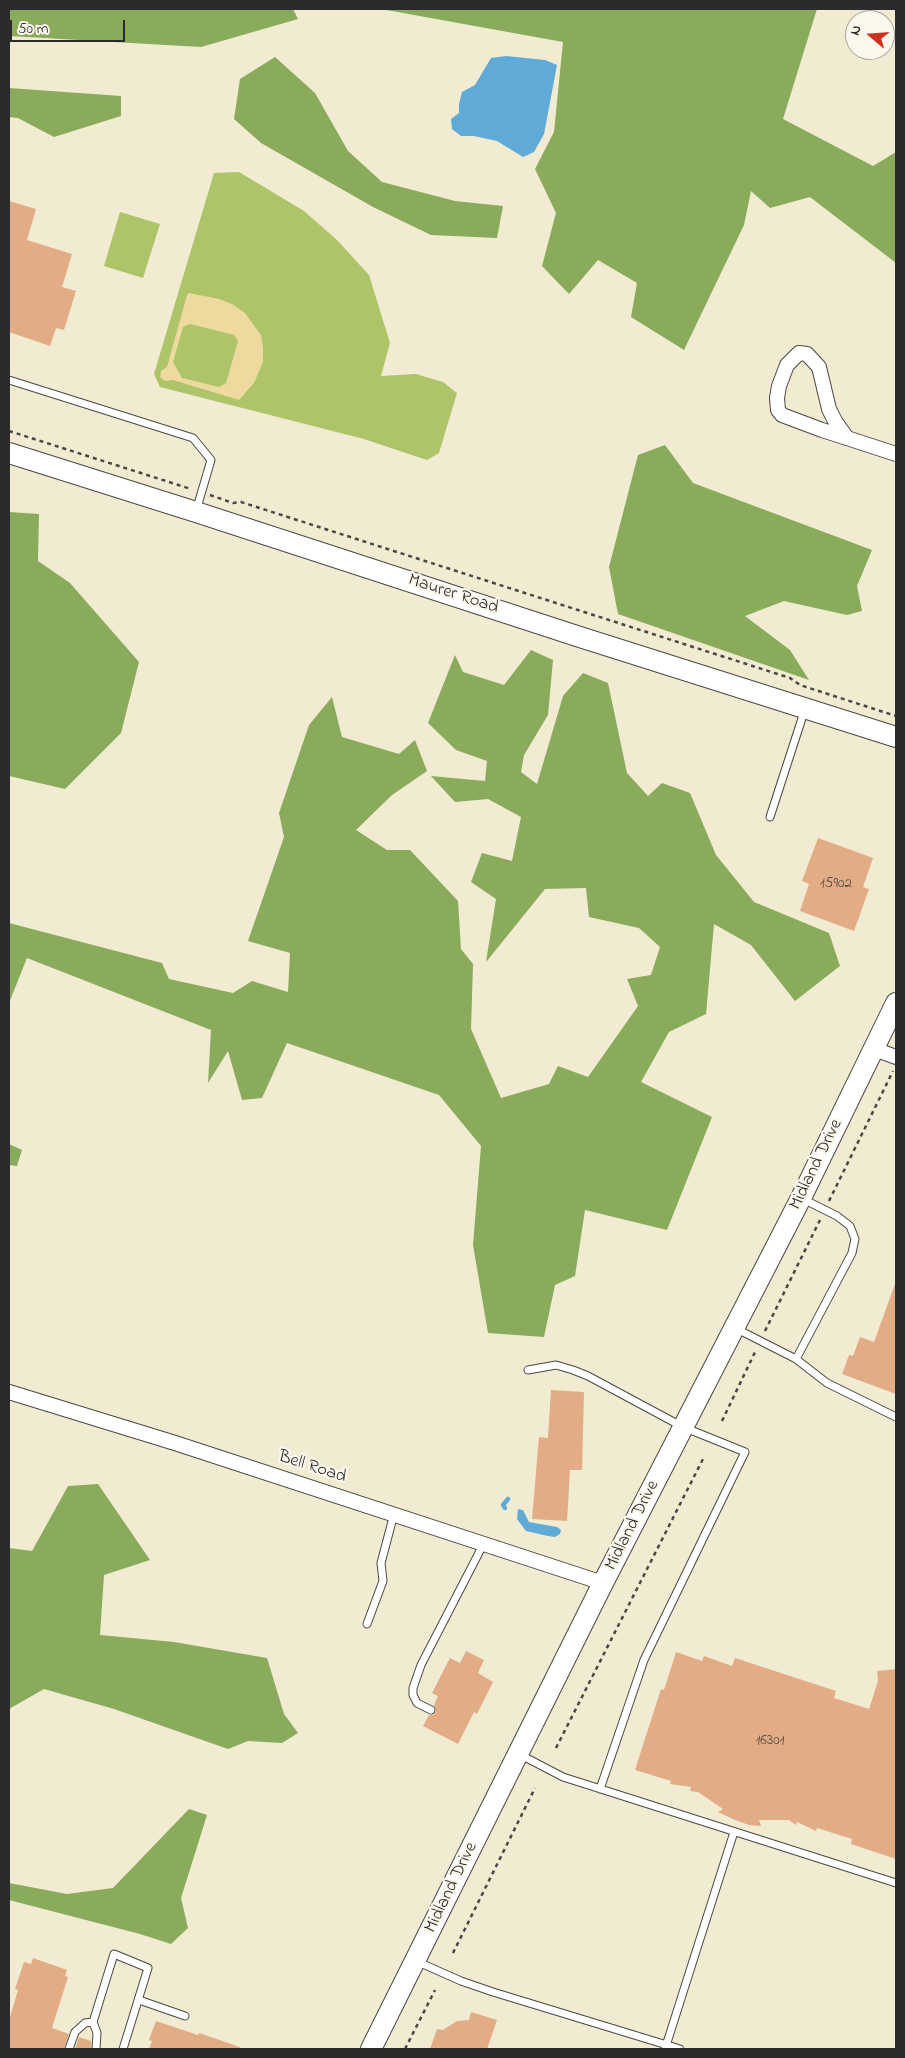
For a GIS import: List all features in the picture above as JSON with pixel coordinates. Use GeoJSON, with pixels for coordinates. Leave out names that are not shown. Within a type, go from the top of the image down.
{"type":"FeatureCollection","features":[{"type":"Feature","properties":{"kind":"main road","name":"Maurer Road"},"geometry":{"type":"LineString","coordinates":[[9,453],[896,737]]}},
{"type":"Feature","properties":{"kind":"main road","name":"Midland Drive"},"geometry":{"type":"LineString","coordinates":[[371,2049],[603,1583],[801,1198],[896,1004]]}},
{"type":"Feature","properties":{"kind":"street"},"geometry":{"type":"LineString","coordinates":[[847,438],[829,409],[818,367],[806,354],[800,353],[787,365],[782,375],[777,398],[778,410],[782,415],[847,438],[896,454]]}},
{"type":"Feature","properties":{"kind":"street"},"geometry":{"type":"LineString","coordinates":[[874,1049],[896,1056]]}},
{"type":"Feature","properties":{"kind":"street","name":"Bell Road"},"geometry":{"type":"LineString","coordinates":[[9,1392],[394,1514],[603,1583]]}},
{"type":"Feature","properties":{"kind":"lane"},"geometry":{"type":"LineString","coordinates":[[9,380],[194,438],[211,460],[196,512]]}},
{"type":"Feature","properties":{"kind":"lane"},"geometry":{"type":"LineString","coordinates":[[770,817],[805,708]]}},
{"type":"Feature","properties":{"kind":"lane"},"geometry":{"type":"LineString","coordinates":[[796,1359],[852,1253],[855,1238],[850,1226],[801,1198]]}},
{"type":"Feature","properties":{"kind":"lane"},"geometry":{"type":"LineString","coordinates":[[734,1328],[796,1359],[827,1383],[896,1417]]}},
{"type":"Feature","properties":{"kind":"lane"},"geometry":{"type":"LineString","coordinates":[[528,1370],[556,1365],[573,1370],[588,1376],[684,1427],[745,1452],[644,1660],[600,1789]]}},
{"type":"Feature","properties":{"kind":"lane"},"geometry":{"type":"LineString","coordinates":[[367,1624],[383,1581],[381,1563],[394,1514]]}},
{"type":"Feature","properties":{"kind":"lane"},"geometry":{"type":"LineString","coordinates":[[431,1710],[417,1703],[412,1695],[413,1688],[421,1665],[484,1543]]}},
{"type":"Feature","properties":{"kind":"lane"},"geometry":{"type":"LineString","coordinates":[[518,1754],[563,1776],[600,1789],[896,1882]]}},
{"type":"Feature","properties":{"kind":"lane"},"geometry":{"type":"LineString","coordinates":[[665,2047],[734,1832]]}},
{"type":"Feature","properties":{"kind":"lane"},"geometry":{"type":"LineString","coordinates":[[96,2049],[97,2033],[92,2022],[114,1954],[148,1968],[123,2049]]}},
{"type":"Feature","properties":{"kind":"lane"},"geometry":{"type":"LineString","coordinates":[[415,1961],[477,1987],[665,2047],[680,2049]]}},
{"type":"Feature","properties":{"kind":"lane"},"geometry":{"type":"LineString","coordinates":[[139,2000],[185,2016]]}},
{"type":"Feature","properties":{"kind":"lane"},"geometry":{"type":"LineString","coordinates":[[70,2049],[75,2032],[85,2023],[92,2022]]}},
{"type":"Feature","properties":{"kind":"path"},"geometry":{"type":"LineString","coordinates":[[9,431],[233,503],[242,502],[790,678],[800,685],[896,716]]}},
{"type":"Feature","properties":{"kind":"path"},"geometry":{"type":"LineString","coordinates":[[722,1420],[896,1065]]}},
{"type":"Feature","properties":{"kind":"path"},"geometry":{"type":"LineString","coordinates":[[556,1748],[704,1457]]}},
{"type":"Feature","properties":{"kind":"path"},"geometry":{"type":"LineString","coordinates":[[453,1953],[535,1788]]}},
{"type":"Feature","properties":{"kind":"path"},"geometry":{"type":"LineString","coordinates":[[405,2049],[435,1990]]}},
{"type":"Feature","properties":{"kind":"green space"},"geometry":{"type":"Polygon","coordinates":[[[9,9],[293,9],[298,19],[201,47],[9,36],[9,9]]]}},
{"type":"Feature","properties":{"kind":"green space"},"geometry":{"type":"Polygon","coordinates":[[[381,9],[817,9],[783,119],[873,166],[896,152],[896,263],[810,197],[770,208],[751,191],[744,225],[684,350],[631,317],[637,283],[598,260],[569,294],[542,266],[556,213],[535,169],[554,132],[563,42],[381,9]]]}},
{"type":"Feature","properties":{"kind":"green space"},"geometry":{"type":"Polygon","coordinates":[[[275,57],[315,93],[348,151],[382,182],[455,201],[503,206],[497,238],[431,235],[373,207],[261,143],[234,119],[240,79],[275,57]]]}},
{"type":"Feature","properties":{"kind":"green space"},"geometry":{"type":"Polygon","coordinates":[[[9,88],[121,96],[121,116],[54,137],[18,118],[9,117],[9,88]]]}},
{"type":"Feature","properties":{"kind":"green space"},"geometry":{"type":"Polygon","coordinates":[[[239,172],[304,211],[337,240],[369,275],[390,343],[381,376],[416,374],[443,382],[457,393],[439,453],[427,460],[364,439],[160,387],[154,374],[214,173],[239,172]]]}},
{"type":"Feature","properties":{"kind":"green space"},"geometry":{"type":"Polygon","coordinates":[[[120,212],[160,224],[143,278],[104,266],[120,212]]]}},
{"type":"Feature","properties":{"kind":"green space"},"geometry":{"type":"Polygon","coordinates":[[[665,445],[693,483],[872,550],[857,586],[862,611],[847,615],[784,601],[745,616],[790,650],[809,680],[618,614],[609,567],[638,455],[665,445]]]}},
{"type":"Feature","properties":{"kind":"green space"},"geometry":{"type":"Polygon","coordinates":[[[9,512],[39,514],[38,561],[70,583],[139,662],[121,733],[65,789],[9,776],[9,512]]]}},
{"type":"Feature","properties":{"kind":"green space"},"geometry":{"type":"Polygon","coordinates":[[[531,650],[553,660],[548,715],[524,755],[521,772],[537,784],[563,696],[583,673],[608,683],[627,773],[648,796],[662,783],[690,793],[716,855],[754,902],[829,933],[840,966],[795,1001],[751,945],[714,924],[706,1014],[669,1032],[641,1082],[712,1117],[667,1230],[585,1210],[575,1276],[555,1285],[544,1337],[488,1333],[473,1245],[481,1146],[439,1095],[287,1043],[262,1098],[242,1100],[228,1051],[208,1083],[211,1030],[27,958],[9,1003],[9,923],[162,963],[169,979],[233,993],[252,981],[288,992],[290,953],[248,941],[284,837],[279,813],[309,725],[332,697],[342,737],[399,754],[415,740],[427,771],[392,795],[356,830],[387,850],[410,850],[458,901],[461,949],[473,964],[471,1029],[501,1098],[549,1084],[558,1066],[588,1077],[638,1006],[627,979],[651,975],[660,947],[639,928],[589,917],[586,888],[545,889],[486,962],[496,899],[471,882],[482,853],[512,861],[521,817],[488,799],[455,802],[431,776],[485,781],[487,761],[456,750],[428,723],[455,655],[463,672],[504,685],[531,650]]]}},
{"type":"Feature","properties":{"kind":"green space"},"geometry":{"type":"Polygon","coordinates":[[[9,1144],[22,1150],[17,1166],[9,1165],[9,1144]]]}},
{"type":"Feature","properties":{"kind":"green space"},"geometry":{"type":"Polygon","coordinates":[[[98,1484],[150,1560],[104,1575],[100,1635],[174,1642],[267,1658],[284,1714],[298,1733],[282,1743],[248,1741],[228,1749],[114,1709],[44,1689],[9,1709],[9,1548],[32,1551],[68,1486],[98,1484]]]}},
{"type":"Feature","properties":{"kind":"green space"},"geometry":{"type":"Polygon","coordinates":[[[189,1809],[207,1815],[181,1898],[188,1928],[171,1944],[140,1934],[9,1900],[9,1883],[67,1894],[113,1888],[189,1809]]]}},
{"type":"Feature","properties":{"kind":"sand"},"geometry":{"type":"Polygon","coordinates":[[[189,293],[219,299],[232,304],[245,313],[261,335],[263,362],[254,383],[239,400],[173,380],[165,381],[160,377],[161,371],[167,367],[189,293]],[[190,324],[183,327],[173,362],[182,378],[219,387],[226,383],[238,341],[234,335],[190,324]]]}},
{"type":"Feature","properties":{"kind":"water"},"geometry":{"type":"Polygon","coordinates":[[[506,56],[545,60],[557,65],[544,134],[534,152],[523,157],[497,141],[474,136],[461,136],[452,129],[451,119],[459,113],[462,92],[475,85],[491,58],[506,56]]]}},
{"type":"Feature","properties":{"kind":"water"},"geometry":{"type":"Polygon","coordinates":[[[518,1509],[523,1510],[529,1522],[557,1527],[561,1530],[560,1534],[555,1537],[526,1531],[517,1519],[518,1509]]]}},
{"type":"Feature","properties":{"kind":"building"},"geometry":{"type":"Polygon","coordinates":[[[9,201],[36,209],[27,240],[72,254],[62,287],[76,291],[64,330],[56,328],[50,346],[9,332],[9,201]]]}},
{"type":"Feature","properties":{"kind":"building"},"geometry":{"type":"Polygon","coordinates":[[[818,838],[873,858],[863,887],[869,889],[854,931],[800,911],[809,884],[802,881],[818,838]]]}},
{"type":"Feature","properties":{"kind":"building"},"geometry":{"type":"Polygon","coordinates":[[[895,1284],[896,1394],[842,1374],[849,1355],[853,1356],[860,1337],[874,1342],[895,1284]]]}},
{"type":"Feature","properties":{"kind":"building"},"geometry":{"type":"Polygon","coordinates":[[[551,1390],[584,1392],[582,1470],[570,1470],[567,1521],[532,1519],[539,1437],[548,1438],[551,1390]]]}},
{"type":"Feature","properties":{"kind":"building"},"geometry":{"type":"Polygon","coordinates":[[[466,1651],[484,1660],[478,1673],[493,1682],[477,1714],[474,1712],[458,1744],[423,1726],[429,1715],[433,1715],[436,1712],[434,1705],[438,1696],[432,1693],[450,1658],[460,1663],[466,1651]]]}},
{"type":"Feature","properties":{"kind":"building"},"geometry":{"type":"Polygon","coordinates":[[[676,1652],[702,1661],[704,1656],[732,1666],[735,1658],[836,1691],[834,1698],[869,1709],[878,1681],[877,1671],[896,1669],[896,1859],[851,1844],[852,1839],[817,1828],[816,1831],[797,1822],[796,1825],[789,1820],[759,1820],[761,1826],[749,1825],[718,1812],[723,1809],[698,1792],[690,1791],[691,1787],[670,1784],[671,1781],[635,1770],[661,1689],[664,1690],[676,1652]]]}},
{"type":"Feature","properties":{"kind":"building"},"geometry":{"type":"Polygon","coordinates":[[[33,1958],[67,1970],[65,1976],[68,1977],[52,2028],[69,2034],[64,2049],[9,2049],[9,2020],[18,1990],[15,1989],[24,1962],[31,1964],[33,1958]]]}},
{"type":"Feature","properties":{"kind":"building"},"geometry":{"type":"Polygon","coordinates":[[[471,2012],[497,2020],[487,2049],[430,2049],[437,2029],[443,2030],[457,2021],[469,2020],[471,2012]]]}},
{"type":"Feature","properties":{"kind":"building"},"geometry":{"type":"Polygon","coordinates":[[[156,2021],[198,2035],[199,2033],[240,2047],[240,2049],[149,2049],[152,2041],[149,2040],[156,2021]]]}},
{"type":"Feature","properties":{"kind":"building"},"geometry":{"type":"Polygon","coordinates":[[[79,2037],[91,2041],[91,2049],[75,2049],[79,2037]]]}},
{"type":"Feature","properties":{"kind":"waterway"},"geometry":{"type":"LineString","coordinates":[[505,1508],[503,1505],[508,1499]]}}]}
